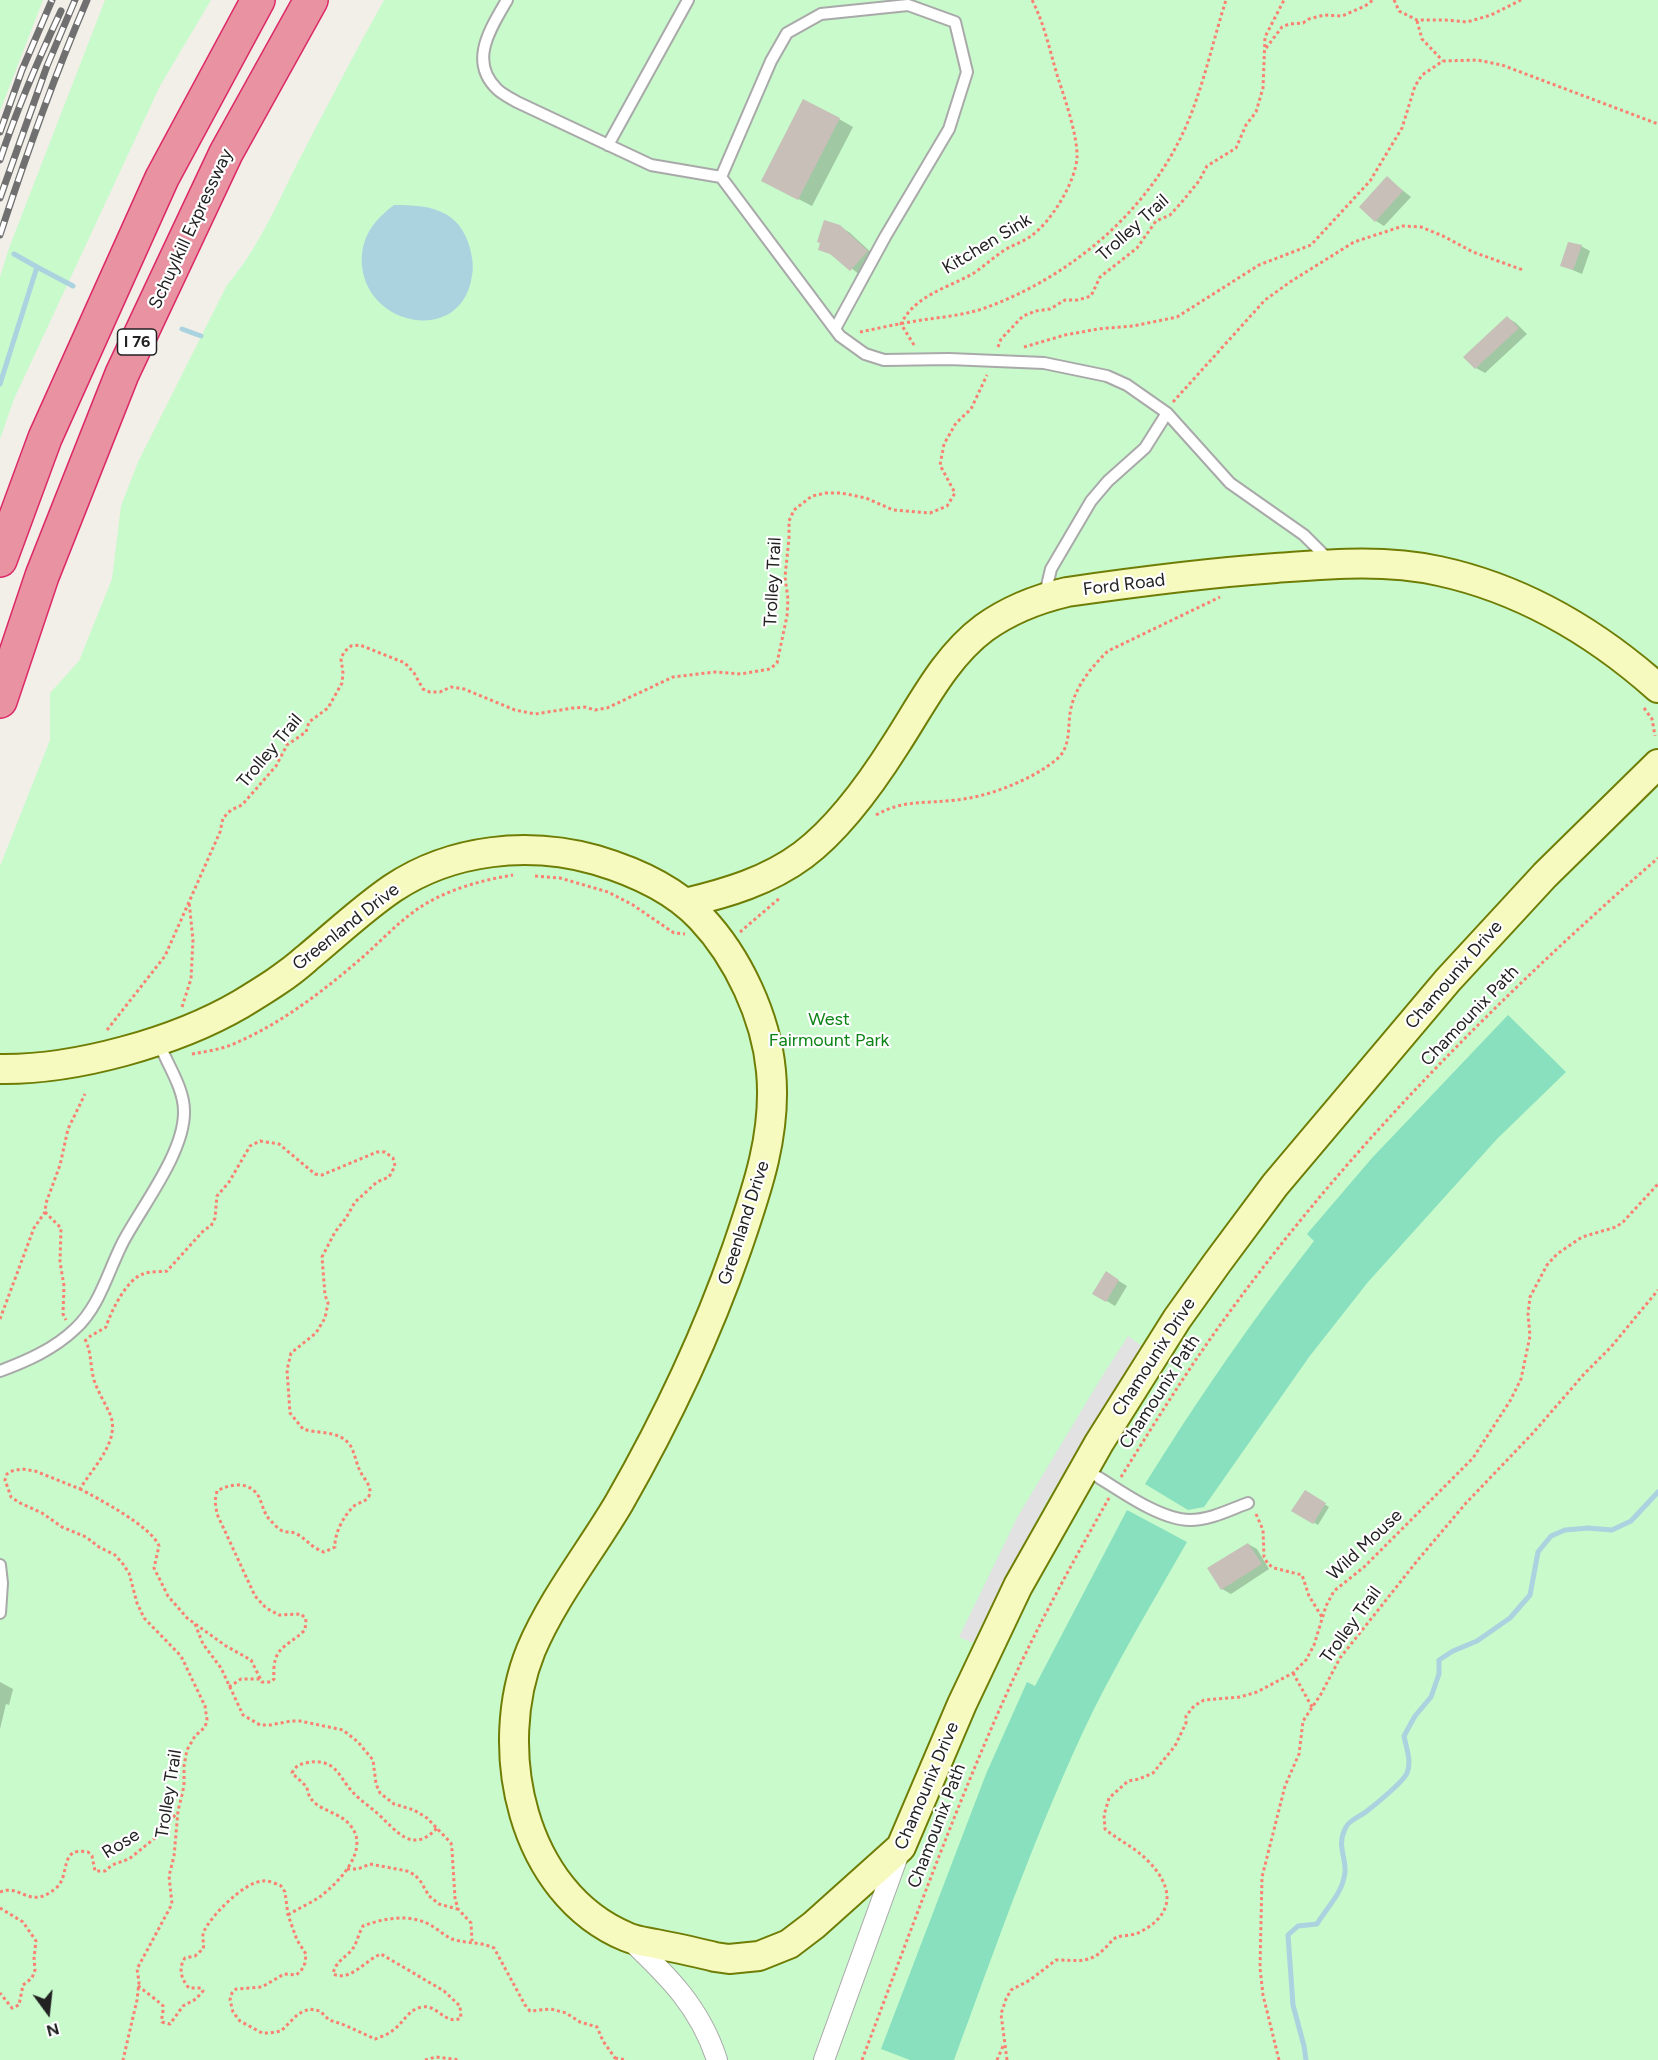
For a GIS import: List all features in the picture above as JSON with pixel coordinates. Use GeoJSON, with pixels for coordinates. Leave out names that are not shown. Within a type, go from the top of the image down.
{"type":"FeatureCollection","features":[{"type":"Feature","properties":{"kind":"highway","name":"I 76"},"geometry":{"type":"LineString","coordinates":[[0,560],[45,438],[162,178],[258,0]]}},
{"type":"Feature","properties":{"kind":"highway","name":"Schuylkill Expressway"},"geometry":{"type":"LineString","coordinates":[[0,701],[42,576],[122,374],[226,153],[311,0]]}},
{"type":"Feature","properties":{"kind":"street","name":"Ford Road"},"geometry":{"type":"LineString","coordinates":[[685,903],[756,882],[804,854],[837,822],[871,782],[923,700],[966,644],[1004,616],[1044,597],[1116,585],[1236,571],[1332,564],[1374,564],[1440,571],[1526,599],[1559,616],[1598,640],[1650,697]]}},
{"type":"Feature","properties":{"kind":"street","name":"Chamounix Drive"},"geometry":{"type":"LineString","coordinates":[[824,2060],[901,1847],[962,1704],[1018,1586],[1099,1443],[1177,1319],[1275,1185],[1448,980],[1545,874],[1658,764]]}},
{"type":"Feature","properties":{"kind":"street","name":"Greenland Drive"},"geometry":{"type":"LineString","coordinates":[[0,1069],[68,1064],[176,1042],[202,1024],[239,1005],[289,973],[395,887],[435,866],[490,852],[536,850],[578,855],[636,875],[685,903],[701,918],[725,950],[750,995],[760,1020],[771,1068],[771,1118],[768,1146],[754,1202],[705,1333],[674,1401],[636,1474],[557,1602],[532,1649],[524,1673],[515,1722],[514,1750],[519,1796],[525,1819],[546,1864],[560,1884],[590,1915],[629,1939],[670,1977],[685,1996],[707,2033],[717,2060]]}},
{"type":"Feature","properties":{"kind":"street","name":"Greenland Drive"},"geometry":{"type":"LineString","coordinates":[[629,1939],[729,1959],[773,1951],[789,1944],[814,1925],[901,1847]]}},
{"type":"Feature","properties":{"kind":"lane"},"geometry":{"type":"LineString","coordinates":[[507,0],[491,28],[483,54],[484,72],[498,90],[517,102],[651,165],[721,177],[838,332],[865,354],[884,360],[924,361],[949,358],[1016,360],[1044,363],[1107,376],[1143,394],[1167,413],[1230,483],[1304,535],[1332,564]]}},
{"type":"Feature","properties":{"kind":"lane"},"geometry":{"type":"LineString","coordinates":[[608,145],[688,0]]}},
{"type":"Feature","properties":{"kind":"lane"},"geometry":{"type":"LineString","coordinates":[[721,177],[771,60],[787,33],[821,14],[908,5],[955,22],[967,72],[949,129],[885,237],[838,332]]}},
{"type":"Feature","properties":{"kind":"lane"},"geometry":{"type":"LineString","coordinates":[[1044,597],[1052,569],[1092,501],[1108,482],[1145,448],[1167,413]]}},
{"type":"Feature","properties":{"kind":"lane"},"geometry":{"type":"LineString","coordinates":[[0,1371],[25,1362],[59,1342],[86,1317],[97,1301],[123,1243],[157,1186],[176,1148],[184,1112],[176,1042]]}},
{"type":"Feature","properties":{"kind":"lane"},"geometry":{"type":"LineString","coordinates":[[1098,1477],[1149,1507],[1180,1519],[1204,1518],[1248,1503]]}},
{"type":"Feature","properties":{"kind":"lane"},"geometry":{"type":"LineString","coordinates":[[0,1565],[2,1582],[0,1614]]}},
{"type":"Feature","properties":{"kind":"path","name":"Kitchen Sink"},"geometry":{"type":"LineString","coordinates":[[900,324],[906,313],[939,289],[973,273],[1045,225],[1071,179],[1077,158],[1072,126],[1045,30],[1032,0]]}},
{"type":"Feature","properties":{"kind":"path"},"geometry":{"type":"LineString","coordinates":[[838,332],[960,315],[984,308],[1010,298],[1065,267],[1093,246],[1117,224],[1163,169],[1179,141],[1191,112],[1226,0]]}},
{"type":"Feature","properties":{"kind":"path","name":"Trolley Trail"},"geometry":{"type":"LineString","coordinates":[[107,1030],[165,956],[220,832],[223,818],[231,810],[242,805],[276,766],[287,745],[306,732],[309,722],[328,708],[342,683],[341,659],[344,652],[351,646],[360,645],[405,663],[423,689],[430,692],[440,692],[451,687],[464,689],[515,710],[535,714],[585,707],[595,710],[607,708],[673,677],[715,672],[741,674],[759,672],[770,669],[777,663],[787,616],[788,599],[785,577],[789,521],[794,510],[812,496],[826,492],[866,498],[893,510],[930,513],[947,506],[955,493],[940,465],[944,444],[956,423],[976,401],[1001,339],[1023,316],[1050,309],[1065,300],[1078,300],[1091,296],[1100,277],[1137,248],[1156,221],[1170,215],[1199,181],[1208,166],[1236,148],[1246,125],[1256,112],[1263,88],[1265,37],[1284,0]]}},
{"type":"Feature","properties":{"kind":"path"},"geometry":{"type":"LineString","coordinates":[[1264,49],[1282,27],[1303,23],[1324,15],[1342,16],[1365,6],[1372,0]]}},
{"type":"Feature","properties":{"kind":"path"},"geometry":{"type":"LineString","coordinates":[[1394,0],[1399,11],[1417,20],[1467,22],[1491,15],[1521,0]]}},
{"type":"Feature","properties":{"kind":"path"},"geometry":{"type":"LineString","coordinates":[[1417,20],[1422,39],[1443,61]]}},
{"type":"Feature","properties":{"kind":"path"},"geometry":{"type":"LineString","coordinates":[[1016,360],[1017,354],[1024,347],[1035,342],[1098,329],[1133,326],[1177,317],[1259,265],[1311,245],[1370,181],[1402,128],[1415,86],[1422,75],[1443,61],[1477,60],[1502,64],[1658,124]]}},
{"type":"Feature","properties":{"kind":"path"},"geometry":{"type":"LineString","coordinates":[[1167,413],[1174,400],[1265,300],[1354,242],[1402,226],[1421,227],[1473,252],[1523,270]]}},
{"type":"Feature","properties":{"kind":"path"},"geometry":{"type":"LineString","coordinates":[[900,324],[924,361]]}},
{"type":"Feature","properties":{"kind":"path"},"geometry":{"type":"LineString","coordinates":[[872,817],[900,804],[956,801],[981,796],[1004,788],[1046,767],[1059,758],[1065,747],[1071,707],[1093,664],[1107,651],[1221,596]]}},
{"type":"Feature","properties":{"kind":"path"},"geometry":{"type":"LineString","coordinates":[[1650,697],[1656,736]]}},
{"type":"Feature","properties":{"kind":"path","name":"Chamounix Path"},"geometry":{"type":"LineString","coordinates":[[862,2060],[943,1845],[1002,1702],[1081,1547],[1171,1397],[1270,1259],[1356,1157],[1470,1032],[1579,927],[1658,858]]}},
{"type":"Feature","properties":{"kind":"path"},"geometry":{"type":"LineString","coordinates":[[189,899],[193,940],[191,979],[180,1013],[176,1042],[216,1050],[239,1042],[290,1013],[334,980],[425,904],[465,886],[492,878],[514,875]]}},
{"type":"Feature","properties":{"kind":"path"},"geometry":{"type":"LineString","coordinates":[[525,875],[560,878],[608,892],[633,905],[674,933],[687,933]]}},
{"type":"Feature","properties":{"kind":"path"},"geometry":{"type":"LineString","coordinates":[[733,935],[739,933],[785,894]]}},
{"type":"Feature","properties":{"kind":"path"},"geometry":{"type":"LineString","coordinates":[[0,1320],[34,1228],[45,1212],[60,1165],[68,1129],[85,1094]]}},
{"type":"Feature","properties":{"kind":"path"},"geometry":{"type":"LineString","coordinates":[[85,1339],[106,1327],[110,1315],[135,1279],[143,1274],[167,1271],[211,1226],[215,1218],[217,1196],[229,1182],[250,1146],[260,1141],[279,1143],[315,1174],[322,1175],[377,1152],[385,1152],[393,1158],[395,1166],[389,1177],[378,1182],[355,1202],[330,1240],[322,1257],[328,1303],[325,1318],[316,1333],[291,1353],[286,1370],[290,1413],[303,1429],[335,1435],[350,1445],[370,1487],[370,1494],[366,1500],[356,1505],[342,1523],[334,1536],[335,1547],[324,1552],[311,1547],[295,1532],[282,1531],[269,1520],[258,1496],[250,1487],[238,1484],[217,1491],[215,1501],[217,1514],[255,1596],[266,1608],[279,1615],[301,1614],[307,1624],[305,1630],[286,1643],[278,1654],[273,1667],[274,1679],[267,1683],[260,1679],[241,1679],[230,1687]]}},
{"type":"Feature","properties":{"kind":"path","name":"Wild Mouse"},"geometry":{"type":"LineString","coordinates":[[1007,2060],[1001,2014],[1011,1990],[1030,1980],[1056,1960],[1080,1962],[1090,1959],[1117,1937],[1139,1933],[1155,1922],[1166,1907],[1168,1892],[1164,1881],[1146,1859],[1105,1829],[1104,1815],[1108,1798],[1128,1781],[1153,1773],[1175,1746],[1186,1723],[1186,1716],[1194,1706],[1204,1700],[1239,1697],[1257,1692],[1293,1673],[1306,1660],[1334,1591],[1364,1567],[1473,1458],[1510,1401],[1521,1378],[1530,1336],[1528,1314],[1530,1297],[1547,1265],[1557,1254],[1582,1237],[1616,1227],[1623,1222],[1658,1184]]}},
{"type":"Feature","properties":{"kind":"path","name":"Trolley Trail"},"geometry":{"type":"LineString","coordinates":[[1279,2060],[1263,1995],[1260,1968],[1262,1877],[1285,1786],[1299,1755],[1303,1721],[1321,1694],[1340,1658],[1417,1561],[1477,1491],[1617,1341],[1658,1290]]}},
{"type":"Feature","properties":{"kind":"path"},"geometry":{"type":"LineString","coordinates":[[97,1462],[80,1489],[135,1521],[156,1540],[158,1553],[154,1568],[160,1583],[177,1608],[226,1646],[251,1660],[260,1679]]}},
{"type":"Feature","properties":{"kind":"path","name":"Trolley Trail"},"geometry":{"type":"LineString","coordinates":[[80,1489],[35,1471],[22,1469],[12,1470],[7,1474],[5,1480],[11,1497],[115,1555],[129,1573],[137,1603],[144,1618],[181,1656],[205,1706],[207,1720],[205,1727],[195,1736],[187,1750],[184,1786],[178,1811],[174,1856],[169,1876],[172,1904],[139,1962],[134,2019],[123,2060]]}},
{"type":"Feature","properties":{"kind":"path"},"geometry":{"type":"LineString","coordinates":[[1248,1503],[1259,1518],[1263,1530],[1264,1557],[1268,1564],[1274,1568],[1302,1575],[1309,1596],[1322,1617]]}},
{"type":"Feature","properties":{"kind":"path"},"geometry":{"type":"LineString","coordinates":[[194,1622],[203,1644],[221,1668],[243,1715],[260,1725],[300,1721],[343,1730],[358,1742],[373,1760],[376,1784],[380,1793],[394,1804],[414,1810],[437,1828],[451,1843],[455,1898],[458,1909],[471,1923],[472,1941]]}},
{"type":"Feature","properties":{"kind":"path"},"geometry":{"type":"LineString","coordinates":[[1293,1673],[1312,1707]]}},
{"type":"Feature","properties":{"kind":"path"},"geometry":{"type":"LineString","coordinates":[[288,1915],[321,1895],[347,1869],[356,1852],[357,1839],[350,1825],[331,1811],[312,1802],[308,1796],[308,1787],[292,1773],[298,1766],[318,1762],[329,1765],[368,1808],[376,1812],[398,1834],[410,1840],[419,1841],[437,1828]]}},
{"type":"Feature","properties":{"kind":"path","name":"Rose"},"geometry":{"type":"LineString","coordinates":[[0,1892],[13,1890],[33,1898],[55,1889],[63,1878],[69,1856],[75,1852],[88,1852],[92,1856],[95,1871],[105,1871],[108,1867],[129,1859],[155,1838],[178,1811]]}},
{"type":"Feature","properties":{"kind":"path"},"geometry":{"type":"LineString","coordinates":[[347,1869],[358,1869],[370,1864],[406,1871],[414,1875],[429,1896],[439,1904],[458,1909]]}},
{"type":"Feature","properties":{"kind":"path"},"geometry":{"type":"LineString","coordinates":[[138,1986],[155,2001],[160,2002],[163,2006],[162,2022],[170,2024],[183,2006],[196,1999],[203,1991],[201,1988],[189,1988],[185,1983],[180,1970],[185,1959],[203,1950],[205,1929],[229,1900],[250,1885],[264,1880],[281,1886],[285,1892],[288,1915],[297,1940],[306,1954],[305,1963],[296,1975],[279,1976],[270,1984],[262,1987],[236,1989],[232,1993],[231,2008],[240,2021],[262,2033],[281,2031],[297,2014],[309,2009],[320,2011],[329,2020],[375,2039],[392,2032],[413,2010],[423,2006],[431,2007],[448,2019],[461,2018],[460,2006],[444,1991],[381,1954],[370,1958],[362,1966],[345,1976],[333,1974],[333,1970],[356,1944],[356,1936],[363,1926],[382,1919],[403,1918],[431,1924],[452,1939],[472,1941],[494,1948],[525,2006],[530,2011],[551,2008],[566,2013],[580,2022],[597,2027],[614,2059],[627,2060]]}},
{"type":"Feature","properties":{"kind":"path"},"geometry":{"type":"LineString","coordinates":[[0,1908],[28,1928],[37,1946],[34,1958],[35,1970],[32,1978],[23,1985],[19,2005],[12,2008],[0,1994]]}},
{"type":"Feature","properties":{"kind":"path"},"geometry":{"type":"LineString","coordinates":[[997,2060],[1004,2045]]}},
{"type":"Feature","properties":{"kind":"path"},"geometry":{"type":"LineString","coordinates":[[425,2060],[436,2057],[460,2060]]}},
{"type":"Feature","properties":{"kind":"green space"},"geometry":{"type":"Polygon","coordinates":[[[0,0],[43,0],[0,111],[0,0]]]}},
{"type":"Feature","properties":{"kind":"green space"},"geometry":{"type":"Polygon","coordinates":[[[105,0],[211,0],[160,86],[14,399],[0,439],[0,277],[9,248],[105,0]]]}},
{"type":"Feature","properties":{"kind":"green space","name":"West Fairmount Park"},"geometry":{"type":"Polygon","coordinates":[[[384,0],[1658,0],[1658,2060],[0,2060],[0,866],[50,740],[50,693],[79,661],[112,579],[121,506],[138,462],[227,285],[266,226],[384,0]]]}},
{"type":"Feature","properties":{"kind":"green space"},"geometry":{"type":"Polygon","coordinates":[[[1508,1015],[1566,1072],[1497,1139],[1368,1282],[1309,1357],[1204,1507],[1188,1510],[1145,1484],[1226,1360],[1314,1241],[1307,1234],[1372,1158],[1508,1015]]]}},
{"type":"Feature","properties":{"kind":"green space"},"geometry":{"type":"Polygon","coordinates":[[[1127,1510],[1187,1542],[1138,1627],[1072,1755],[1019,1885],[954,2060],[910,2060],[881,2049],[986,1774],[1027,1682],[1035,1686],[1127,1510]]]}},
{"type":"Feature","properties":{"kind":"shaded area"},"geometry":{"type":"Polygon","coordinates":[[[1128,1336],[1142,1346],[1051,1494],[973,1643],[959,1637],[1018,1516],[1128,1336]]]}},
{"type":"Feature","properties":{"kind":"water"},"geometry":{"type":"Polygon","coordinates":[[[394,205],[420,206],[441,212],[451,217],[465,235],[472,258],[472,275],[465,297],[452,312],[435,319],[416,320],[397,315],[380,303],[368,287],[362,266],[363,247],[374,224],[394,205]]]}},
{"type":"Feature","properties":{"kind":"building"},"geometry":{"type":"Polygon","coordinates":[[[803,99],[840,118],[798,200],[761,181],[803,99]]]}},
{"type":"Feature","properties":{"kind":"building"},"geometry":{"type":"Polygon","coordinates":[[[1387,176],[1403,191],[1375,222],[1359,207],[1387,176]]]}},
{"type":"Feature","properties":{"kind":"building"},"geometry":{"type":"Polygon","coordinates":[[[824,220],[840,225],[868,251],[850,271],[830,254],[818,250],[820,243],[817,242],[824,220]]]}},
{"type":"Feature","properties":{"kind":"building"},"geometry":{"type":"Polygon","coordinates":[[[1568,242],[1582,245],[1573,270],[1560,266],[1568,242]]]}},
{"type":"Feature","properties":{"kind":"building"},"geometry":{"type":"Polygon","coordinates":[[[1507,316],[1519,328],[1475,369],[1463,357],[1507,316]]]}},
{"type":"Feature","properties":{"kind":"building"},"geometry":{"type":"Polygon","coordinates":[[[1106,1271],[1119,1280],[1106,1302],[1092,1294],[1106,1271]]]}},
{"type":"Feature","properties":{"kind":"building"},"geometry":{"type":"Polygon","coordinates":[[[1305,1490],[1326,1503],[1313,1524],[1291,1511],[1305,1490]]]}},
{"type":"Feature","properties":{"kind":"building"},"geometry":{"type":"Polygon","coordinates":[[[1248,1543],[1262,1564],[1221,1590],[1207,1568],[1248,1543]]]}},
{"type":"Feature","properties":{"kind":"waterway"},"geometry":{"type":"LineString","coordinates":[[0,384],[37,267],[14,254]]}},
{"type":"Feature","properties":{"kind":"waterway"},"geometry":{"type":"LineString","coordinates":[[37,267],[73,286]]}},
{"type":"Feature","properties":{"kind":"waterway"},"geometry":{"type":"LineString","coordinates":[[182,329],[201,336]]}},
{"type":"Feature","properties":{"kind":"waterway"},"geometry":{"type":"LineString","coordinates":[[1306,2060],[1293,2005],[1288,1935],[1298,1926],[1317,1924],[1344,1880],[1342,1840],[1348,1825],[1383,1798],[1407,1773],[1409,1759],[1404,1736],[1415,1716],[1431,1697],[1439,1674],[1439,1660],[1477,1641],[1510,1618],[1530,1595],[1538,1552],[1551,1536],[1565,1530],[1588,1528],[1612,1530],[1631,1521],[1658,1492]]}},
{"type":"Feature","properties":{"kind":"railway"},"geometry":{"type":"LineString","coordinates":[[0,132],[22,70],[52,0]]}},
{"type":"Feature","properties":{"kind":"railway"},"geometry":{"type":"LineString","coordinates":[[0,198],[47,66],[75,0]]}},
{"type":"Feature","properties":{"kind":"railway"},"geometry":{"type":"LineString","coordinates":[[0,235],[41,116],[87,0]]}},
{"type":"Feature","properties":{"kind":"railway"},"geometry":{"type":"LineString","coordinates":[[0,160],[28,85],[61,11]]}}]}
